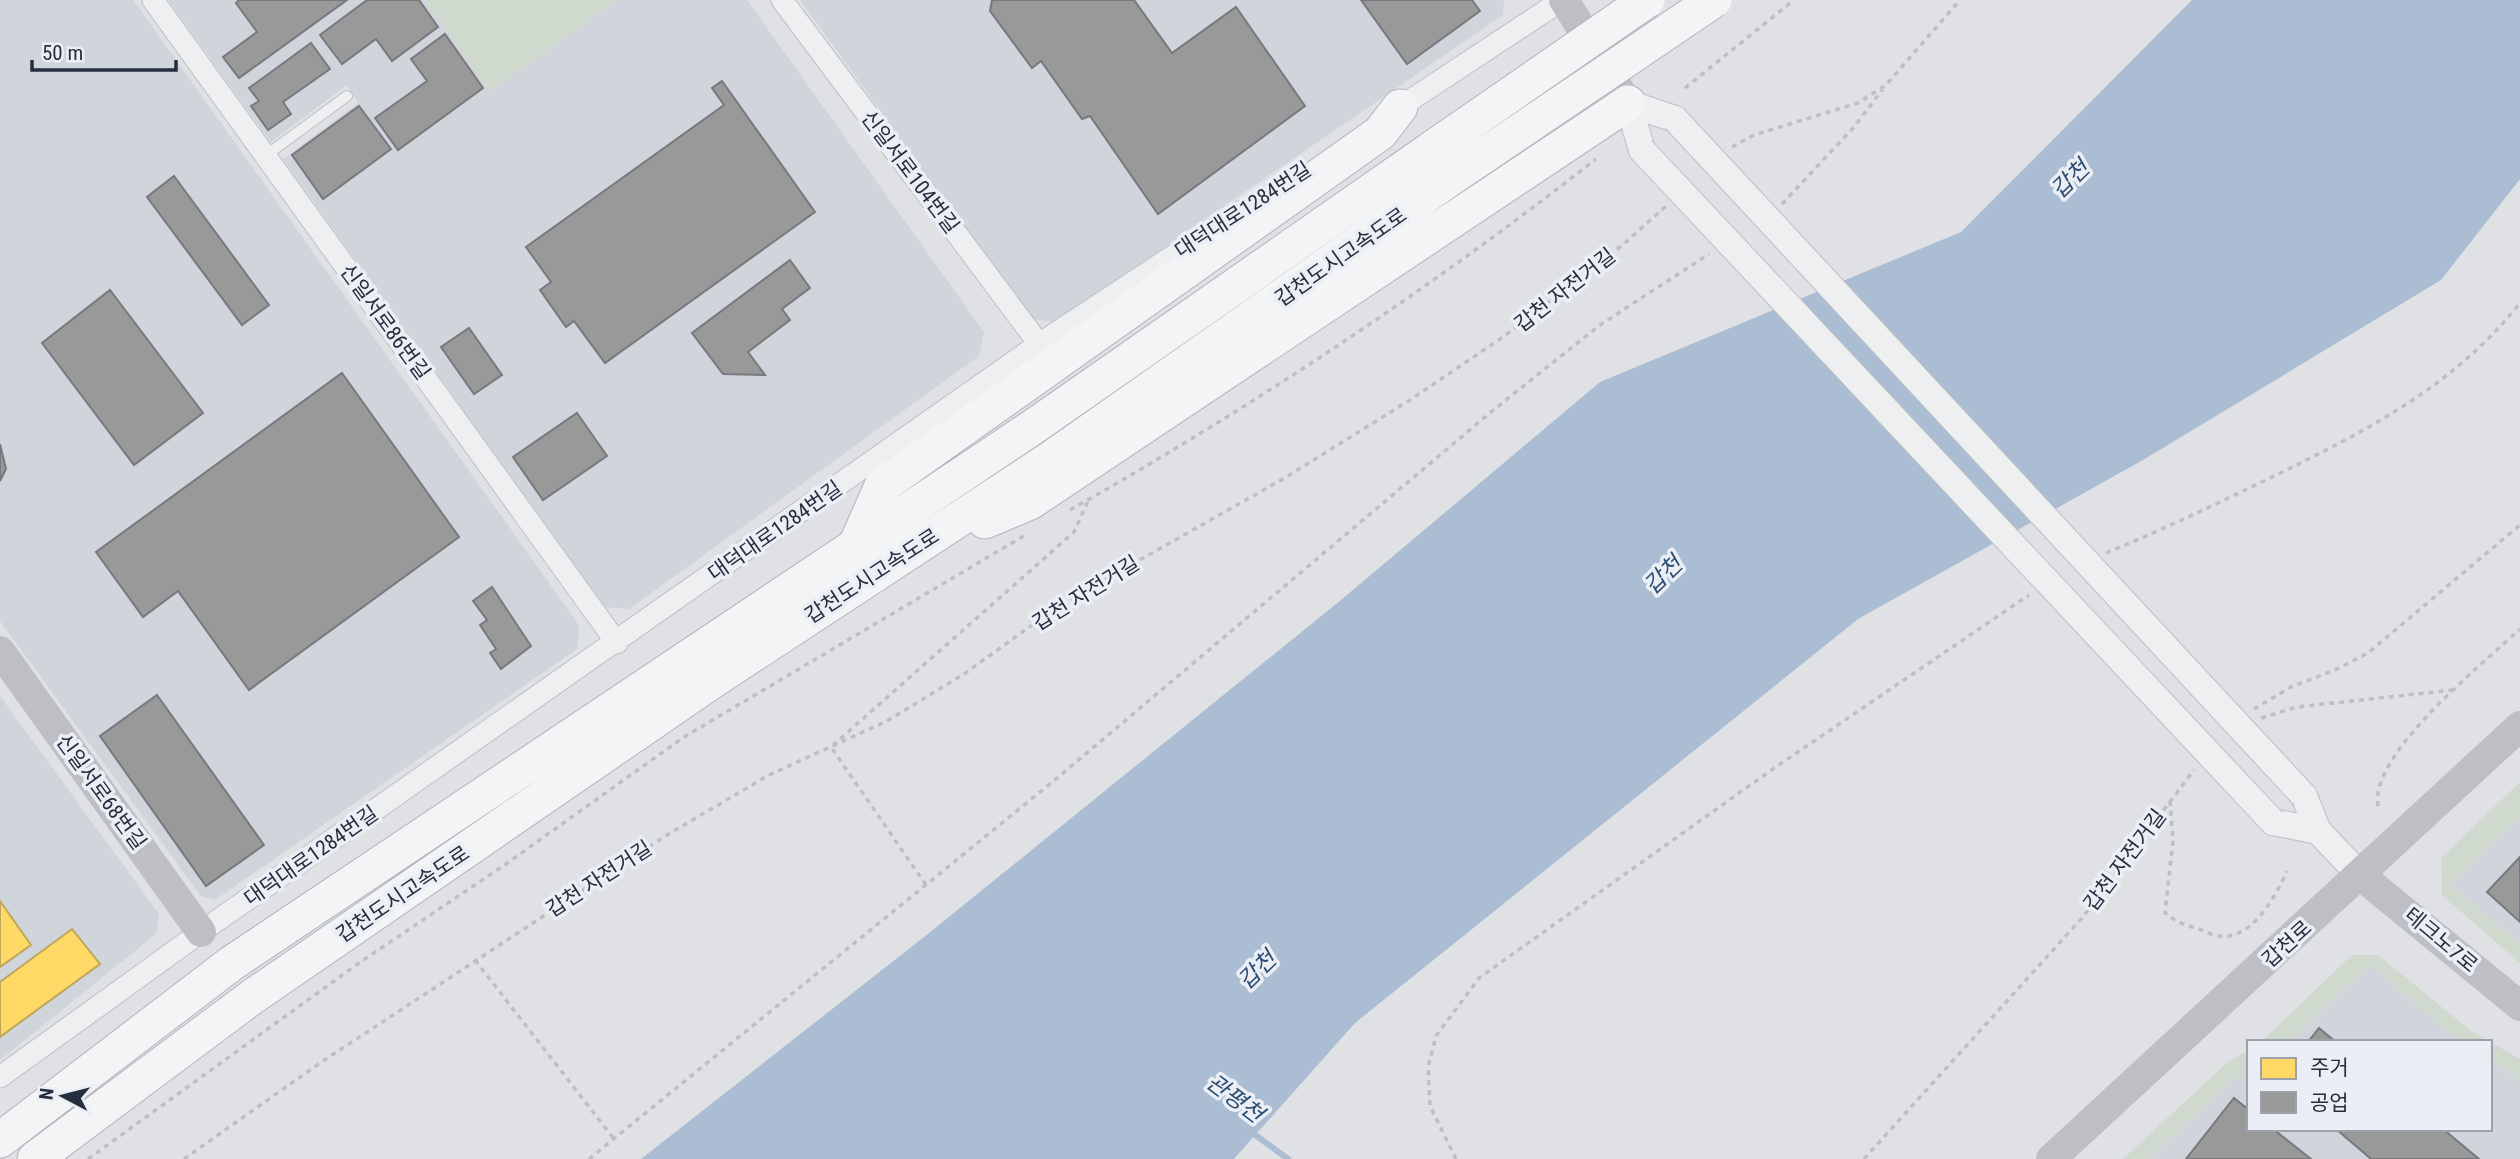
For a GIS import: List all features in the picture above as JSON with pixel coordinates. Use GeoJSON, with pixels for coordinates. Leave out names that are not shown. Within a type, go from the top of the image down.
{"type":"FeatureCollection","features":[{"type":"Feature","properties":{"kind":"highway","name":"갑천도시고속도로"},"geometry":{"type":"LineString","coordinates":[[0,1140],[232,963],[1033,427],[1647,0]]}},
{"type":"Feature","properties":{"kind":"highway","name":"갑천도시고속도로"},"geometry":{"type":"LineString","coordinates":[[35,1159],[252,997],[712,681],[1049,460],[1455,175],[1714,0]]}},
{"type":"Feature","properties":{"kind":"highway"},"geometry":{"type":"LineString","coordinates":[[901,557],[1030,502],[1628,103]]}},
{"type":"Feature","properties":{"kind":"highway"},"geometry":{"type":"LineString","coordinates":[[856,545],[882,486],[1380,133],[1400,107]]}},
{"type":"Feature","properties":{"kind":"main road"},"geometry":{"type":"LineString","coordinates":[[1563,0],[1628,103]]}},
{"type":"Feature","properties":{"kind":"main road","name":"신일서로68번길"},"geometry":{"type":"LineString","coordinates":[[0,652],[201,932]]}},
{"type":"Feature","properties":{"kind":"main road","name":"갑천로"},"geometry":{"type":"LineString","coordinates":[[2051,1159],[2520,726]]}},
{"type":"Feature","properties":{"kind":"main road","name":"테크노7로"},"geometry":{"type":"LineString","coordinates":[[2360,875],[2520,1006]]}},
{"type":"Feature","properties":{"kind":"street","name":"신일서로86번길"},"geometry":{"type":"LineString","coordinates":[[153,0],[617,643]]}},
{"type":"Feature","properties":{"kind":"street","name":"신일서로104번길"},"geometry":{"type":"LineString","coordinates":[[782,0],[1039,344]]}},
{"type":"Feature","properties":{"kind":"street","name":"대덕대로1284번길"},"geometry":{"type":"LineString","coordinates":[[0,1077],[201,932],[617,643],[1039,344],[1563,0]]}},
{"type":"Feature","properties":{"kind":"street"},"geometry":{"type":"LineString","coordinates":[[1628,103],[1675,120],[2304,796],[2318,831],[2360,875]]}},
{"type":"Feature","properties":{"kind":"street"},"geometry":{"type":"LineString","coordinates":[[1628,103],[1642,150],[2273,822],[2318,831]]}},
{"type":"Feature","properties":{"kind":"lane"},"geometry":{"type":"LineString","coordinates":[[265,156],[347,96]]}},
{"type":"Feature","properties":{"kind":"path"},"geometry":{"type":"LineString","coordinates":[[1685,88],[1794,0]]}},
{"type":"Feature","properties":{"kind":"path"},"geometry":{"type":"LineString","coordinates":[[1772,210],[1783,203],[1854,127],[1886,85],[1960,0]]}},
{"type":"Feature","properties":{"kind":"path"},"geometry":{"type":"LineString","coordinates":[[1729,149],[1754,135],[1857,103],[1886,85]]}},
{"type":"Feature","properties":{"kind":"path"},"geometry":{"type":"LineString","coordinates":[[1066,512],[1208,430],[1486,245],[1599,156]]}},
{"type":"Feature","properties":{"kind":"path","name":"갑천 자전거길"},"geometry":{"type":"LineString","coordinates":[[184,1159],[320,1063],[667,835],[769,775],[887,721],[984,661],[1060,605],[1283,479],[1410,400],[1503,337],[1625,243],[1671,201]]}},
{"type":"Feature","properties":{"kind":"path"},"geometry":{"type":"LineString","coordinates":[[589,1159],[926,885],[1491,412],[1600,326],[1718,248]]}},
{"type":"Feature","properties":{"kind":"path"},"geometry":{"type":"LineString","coordinates":[[2102,555],[2204,510],[2352,438],[2417,399],[2491,339],[2520,303]]}},
{"type":"Feature","properties":{"kind":"path"},"geometry":{"type":"LineString","coordinates":[[926,885],[831,747],[1074,532],[1089,499]]}},
{"type":"Feature","properties":{"kind":"path"},"geometry":{"type":"LineString","coordinates":[[2252,711],[2261,702],[2368,653],[2520,525]]}},
{"type":"Feature","properties":{"kind":"path"},"geometry":{"type":"LineString","coordinates":[[88,1159],[359,963],[506,864],[684,737],[1031,532]]}},
{"type":"Feature","properties":{"kind":"path"},"geometry":{"type":"LineString","coordinates":[[1456,1159],[1430,1106],[1427,1067],[1436,1036],[1479,978],[1770,771],[2031,593]]}},
{"type":"Feature","properties":{"kind":"path"},"geometry":{"type":"LineString","coordinates":[[2378,806],[2380,780],[2402,743],[2520,629]]}},
{"type":"Feature","properties":{"kind":"path"},"geometry":{"type":"LineString","coordinates":[[2256,720],[2279,710],[2297,707],[2455,690]]}},
{"type":"Feature","properties":{"kind":"path","name":"갑천 자전거길"},"geometry":{"type":"LineString","coordinates":[[1864,1159],[2082,918],[2202,762]]}},
{"type":"Feature","properties":{"kind":"path"},"geometry":{"type":"LineString","coordinates":[[2170,801],[2173,841],[2165,913],[2175,922],[2220,936],[2239,934],[2258,918],[2280,888],[2287,871]]}},
{"type":"Feature","properties":{"kind":"path"},"geometry":{"type":"LineString","coordinates":[[475,960],[614,1139]]}},
{"type":"Feature","properties":{"kind":"shaded area"},"geometry":{"type":"Polygon","coordinates":[[[0,0],[133,0],[579,625],[577,649],[215,900],[201,896],[0,621],[0,0]]]}},
{"type":"Feature","properties":{"kind":"shaded area"},"geometry":{"type":"Polygon","coordinates":[[[168,0],[424,0],[490,91],[617,0],[747,0],[984,332],[979,356],[629,609],[605,607],[283,159],[358,103],[347,85],[271,142],[168,0]]]}},
{"type":"Feature","properties":{"kind":"shaded area"},"geometry":{"type":"Polygon","coordinates":[[[424,0],[617,0],[490,92],[424,0]]]}},
{"type":"Feature","properties":{"kind":"shaded area"},"geometry":{"type":"Polygon","coordinates":[[[800,0],[1504,0],[1503,15],[1055,322],[1032,319],[800,0]]]}},
{"type":"Feature","properties":{"kind":"shaded area"},"geometry":{"type":"Polygon","coordinates":[[[0,696],[159,914],[156,934],[0,1060],[0,696]]]}},
{"type":"Feature","properties":{"kind":"shaded area"},"geometry":{"type":"Polygon","coordinates":[[[2520,782],[2520,817],[2450,884],[2520,944],[2520,963],[2442,895],[2441,858],[2520,782]]]}},
{"type":"Feature","properties":{"kind":"shaded area"},"geometry":{"type":"Polygon","coordinates":[[[2520,817],[2520,944],[2449,884],[2520,817]]]}},
{"type":"Feature","properties":{"kind":"shaded area"},"geometry":{"type":"Polygon","coordinates":[[[2352,955],[2378,955],[2471,1031],[2487,1040],[2457,1040],[2370,965],[2290,1040],[2263,1040],[2352,955]]]}},
{"type":"Feature","properties":{"kind":"shaded area"},"geometry":{"type":"Polygon","coordinates":[[[2370,965],[2458,1040],[2290,1040],[2370,965]]]}},
{"type":"Feature","properties":{"kind":"shaded area"},"geometry":{"type":"Polygon","coordinates":[[[2492,1043],[2520,1059],[2520,1081],[2492,1060],[2492,1043]]]}},
{"type":"Feature","properties":{"kind":"shaded area"},"geometry":{"type":"Polygon","coordinates":[[[2247,1051],[2247,1075],[2232,1080],[2149,1159],[2123,1159],[2229,1061],[2247,1051]]]}},
{"type":"Feature","properties":{"kind":"shaded area"},"geometry":{"type":"Polygon","coordinates":[[[2492,1060],[2520,1081],[2520,1159],[2149,1159],[2232,1080],[2247,1075],[2247,1131],[2492,1131],[2492,1060]]]}},
{"type":"Feature","properties":{"kind":"water","name":"갑천"},"geometry":{"type":"Polygon","coordinates":[[[2192,0],[2520,0],[2520,179],[2441,280],[2143,460],[1858,619],[1355,1023],[1234,1159],[641,1159],[924,937],[1341,600],[1600,382],[1961,232],[2192,0]]]}},
{"type":"Feature","properties":{"kind":"building: 주거"},"geometry":{"type":"Polygon","coordinates":[[[0,901],[31,945],[0,967],[0,901]]]}},
{"type":"Feature","properties":{"kind":"building: 주거"},"geometry":{"type":"Polygon","coordinates":[[[72,929],[100,964],[0,1037],[0,982],[72,929]]]}},
{"type":"Feature","properties":{"kind":"building: 공업"},"geometry":{"type":"Polygon","coordinates":[[[239,0],[347,0],[239,78],[223,57],[257,32],[236,3],[239,0]]]}},
{"type":"Feature","properties":{"kind":"building: 공업"},"geometry":{"type":"Polygon","coordinates":[[[367,0],[419,0],[438,27],[392,61],[376,39],[342,64],[320,35],[367,0]]]}},
{"type":"Feature","properties":{"kind":"building: 공업"},"geometry":{"type":"Polygon","coordinates":[[[992,0],[1134,0],[1172,53],[1236,7],[1305,106],[1158,214],[1090,116],[1082,119],[1041,61],[1032,68],[990,11],[992,0]]]}},
{"type":"Feature","properties":{"kind":"building: 공업"},"geometry":{"type":"Polygon","coordinates":[[[1361,0],[1472,0],[1480,11],[1407,64],[1361,0]]]}},
{"type":"Feature","properties":{"kind":"building: 공업"},"geometry":{"type":"Polygon","coordinates":[[[445,34],[483,88],[398,150],[375,118],[427,81],[411,59],[445,34]]]}},
{"type":"Feature","properties":{"kind":"building: 공업"},"geometry":{"type":"Polygon","coordinates":[[[311,43],[330,69],[283,102],[291,114],[268,130],[251,106],[259,101],[249,88],[311,43]]]}},
{"type":"Feature","properties":{"kind":"building: 공업"},"geometry":{"type":"Polygon","coordinates":[[[722,81],[815,212],[605,363],[574,321],[566,327],[540,290],[551,282],[526,247],[724,105],[712,88],[722,81]]]}},
{"type":"Feature","properties":{"kind":"building: 공업"},"geometry":{"type":"Polygon","coordinates":[[[359,106],[391,149],[323,199],[292,155],[359,106]]]}},
{"type":"Feature","properties":{"kind":"building: 공업"},"geometry":{"type":"Polygon","coordinates":[[[174,176],[269,305],[242,325],[147,197],[174,176]]]}},
{"type":"Feature","properties":{"kind":"building: 공업"},"geometry":{"type":"Polygon","coordinates":[[[790,260],[810,288],[782,309],[790,320],[748,352],[765,375],[723,374],[692,333],[790,260]]]}},
{"type":"Feature","properties":{"kind":"building: 공업"},"geometry":{"type":"Polygon","coordinates":[[[110,290],[203,413],[134,465],[42,343],[110,290]]]}},
{"type":"Feature","properties":{"kind":"building: 공업"},"geometry":{"type":"Polygon","coordinates":[[[469,328],[502,375],[474,394],[441,347],[469,328]]]}},
{"type":"Feature","properties":{"kind":"building: 공업"},"geometry":{"type":"Polygon","coordinates":[[[342,373],[459,537],[249,690],[178,591],[143,617],[96,552],[342,373]]]}},
{"type":"Feature","properties":{"kind":"building: 공업"},"geometry":{"type":"Polygon","coordinates":[[[577,413],[607,456],[543,500],[513,457],[577,413]]]}},
{"type":"Feature","properties":{"kind":"building: 공업"},"geometry":{"type":"Polygon","coordinates":[[[0,444],[6,469],[0,481],[0,444]]]}},
{"type":"Feature","properties":{"kind":"building: 공업"},"geometry":{"type":"Polygon","coordinates":[[[492,587],[531,646],[501,669],[490,653],[496,649],[480,625],[487,620],[473,601],[492,587]]]}},
{"type":"Feature","properties":{"kind":"building: 공업"},"geometry":{"type":"Polygon","coordinates":[[[157,695],[264,845],[206,886],[100,736],[157,695]]]}},
{"type":"Feature","properties":{"kind":"building: 공업"},"geometry":{"type":"Polygon","coordinates":[[[2520,857],[2520,922],[2487,892],[2520,857]]]}},
{"type":"Feature","properties":{"kind":"building: 공업"},"geometry":{"type":"Polygon","coordinates":[[[2319,1028],[2334,1040],[2310,1040],[2319,1028]]]}},
{"type":"Feature","properties":{"kind":"building: 공업"},"geometry":{"type":"Polygon","coordinates":[[[2234,1098],[2247,1108],[2247,1131],[2276,1131],[2311,1159],[2186,1159],[2234,1098]]]}},
{"type":"Feature","properties":{"kind":"building: 공업"},"geometry":{"type":"Polygon","coordinates":[[[2338,1131],[2445,1131],[2479,1159],[2371,1159],[2338,1131]]]}},
{"type":"Feature","properties":{"kind":"waterway","name":"관평천"},"geometry":{"type":"LineString","coordinates":[[1250,1131],[1288,1159]]}}]}
